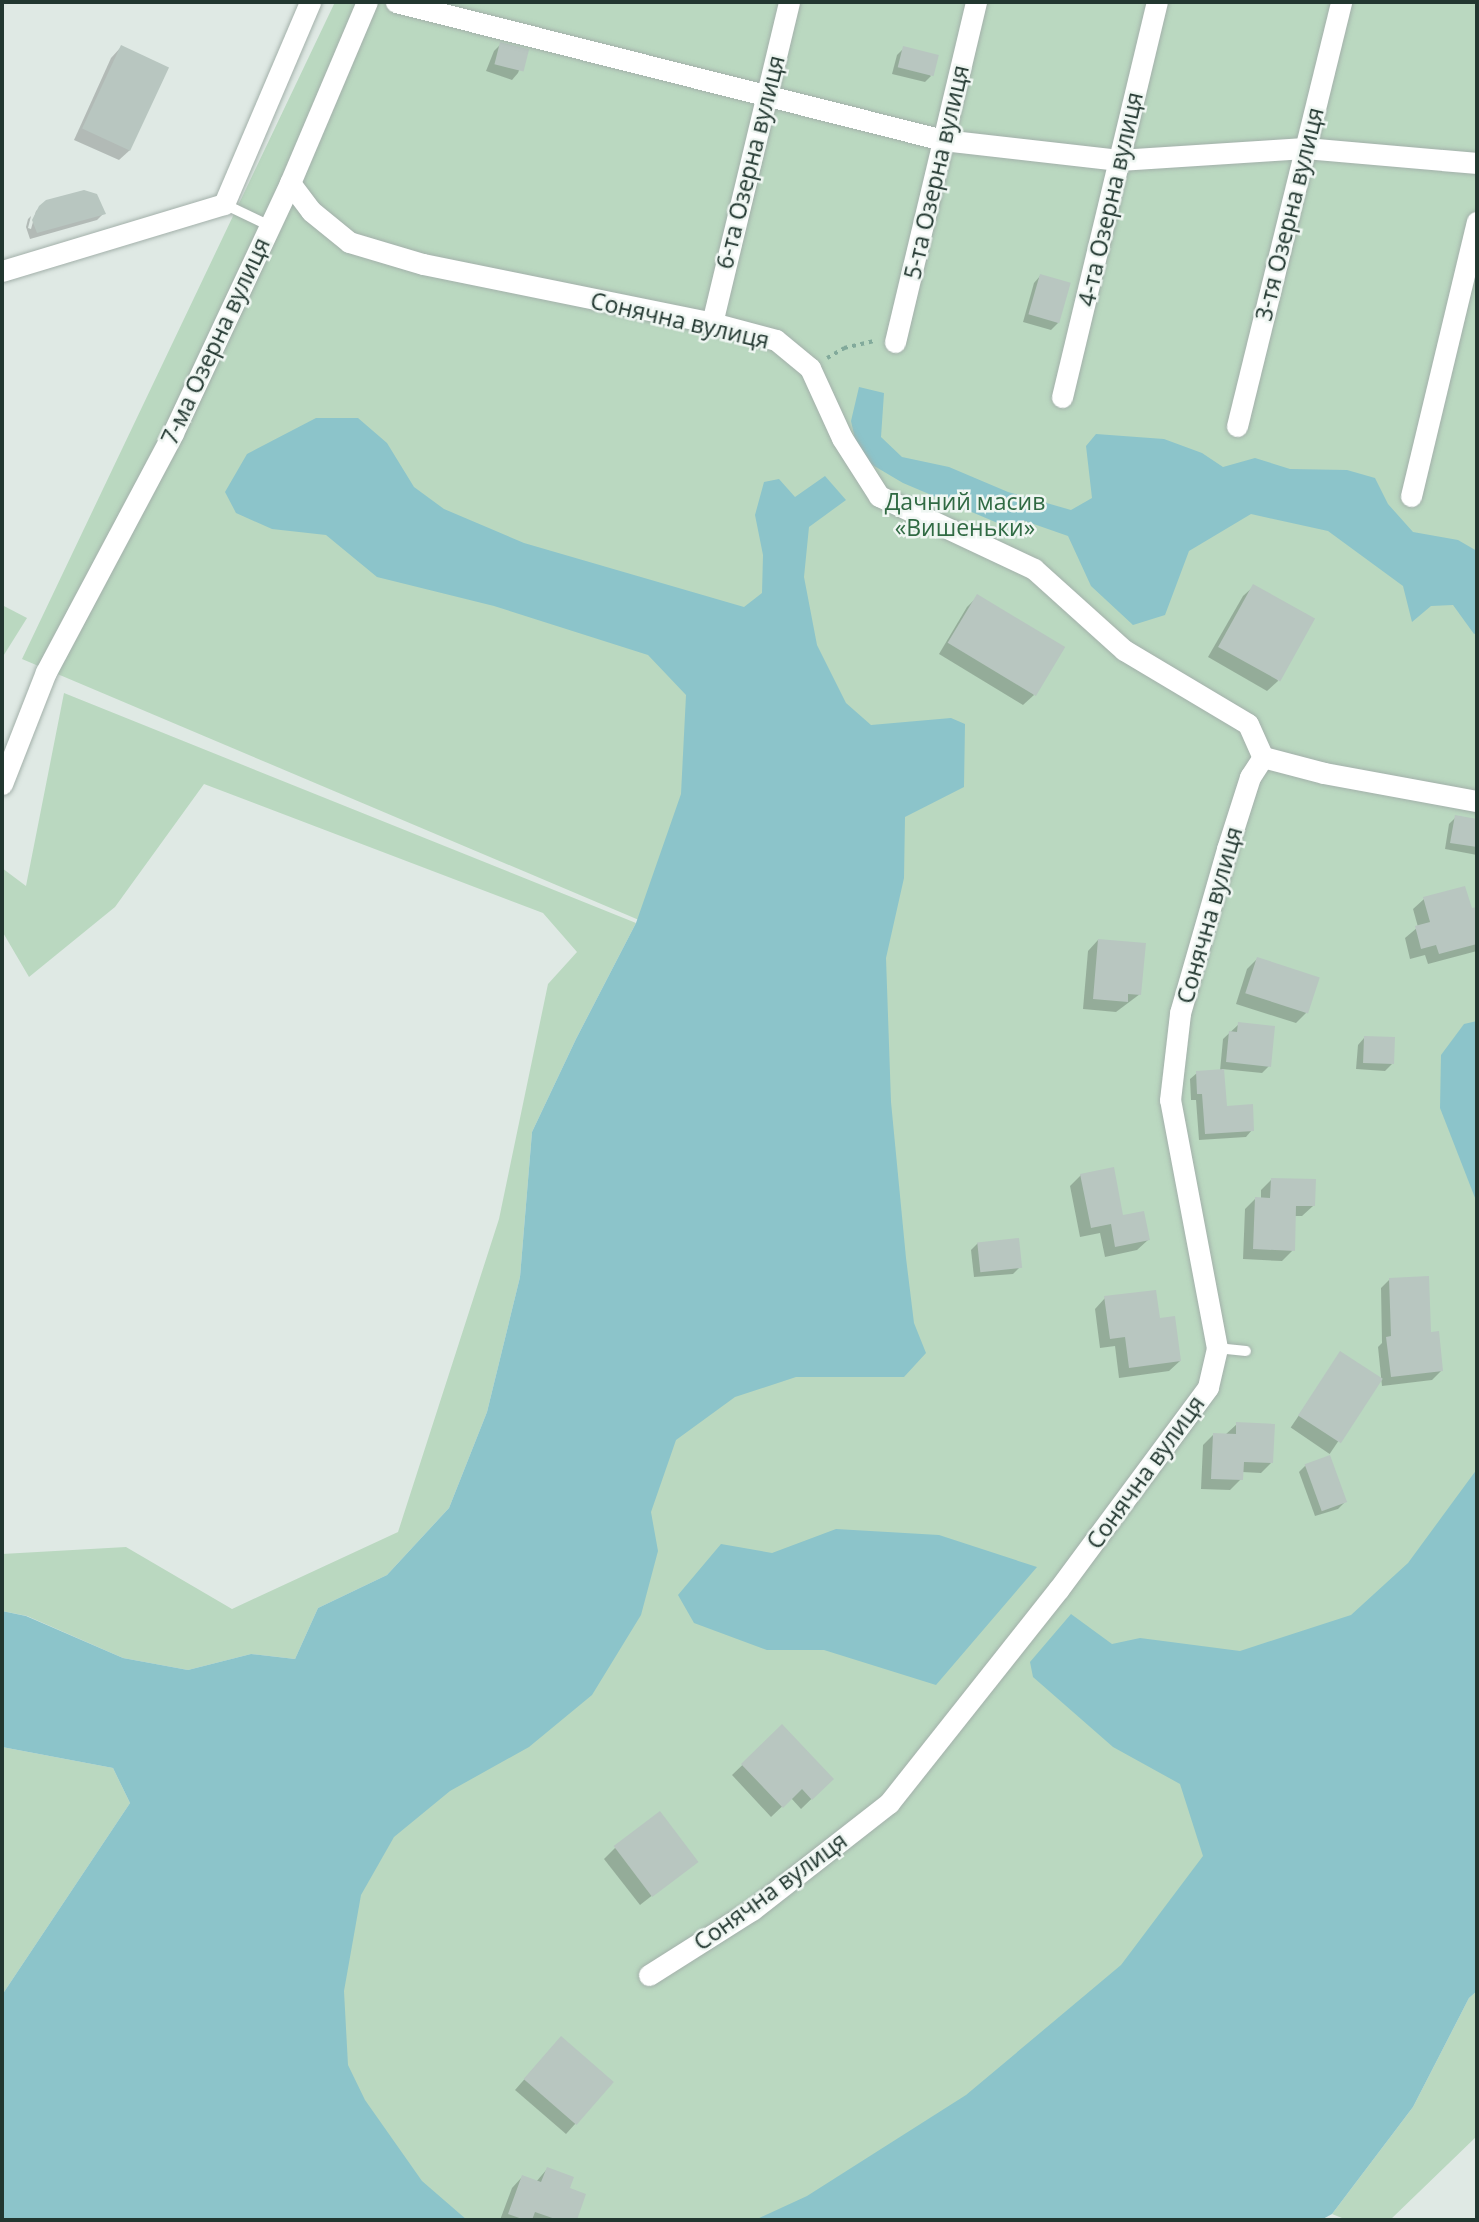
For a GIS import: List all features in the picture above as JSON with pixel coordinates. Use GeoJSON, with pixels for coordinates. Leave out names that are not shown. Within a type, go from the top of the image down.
{"type":"FeatureCollection","features":[{"type":"Feature","properties":{"kind":"street"},"geometry":{"type":"LineString","coordinates":[[2,271],[224,204],[310,2]]}},
{"type":"Feature","properties":{"kind":"street","name":"7-ма Озерна вулиця"},"geometry":{"type":"LineString","coordinates":[[2,784],[46,672],[173,433],[290,183],[367,2]]}},
{"type":"Feature","properties":{"kind":"street"},"geometry":{"type":"LineString","coordinates":[[396,2],[943,140],[1119,160],[1305,148],[1477,163]]}},
{"type":"Feature","properties":{"kind":"street","name":"6-та Озерна вулиця"},"geometry":{"type":"LineString","coordinates":[[712,323],[789,2]]}},
{"type":"Feature","properties":{"kind":"street","name":"5-та Озерна вулиця"},"geometry":{"type":"LineString","coordinates":[[895,342],[976,2]]}},
{"type":"Feature","properties":{"kind":"street","name":"4-та Озерна вулиця"},"geometry":{"type":"LineString","coordinates":[[1062,397],[1157,2]]}},
{"type":"Feature","properties":{"kind":"street","name":"3-тя Озерна вулиця"},"geometry":{"type":"LineString","coordinates":[[1237,426],[1341,2]]}},
{"type":"Feature","properties":{"kind":"street","name":"Сонячна вулиця"},"geometry":{"type":"LineString","coordinates":[[290,183],[311,211],[349,242],[423,264],[712,323],[776,340],[810,368],[842,438],[879,496],[1034,569],[1124,650],[1248,724],[1263,757],[1250,777],[1180,1013],[1170,1100],[1217,1348],[1208,1387],[1058,1590],[888,1803],[752,1910],[649,1975]]}},
{"type":"Feature","properties":{"kind":"street"},"geometry":{"type":"LineString","coordinates":[[1411,496],[1477,222]]}},
{"type":"Feature","properties":{"kind":"street"},"geometry":{"type":"LineString","coordinates":[[1263,757],[1324,773],[1477,800]]}},
{"type":"Feature","properties":{"kind":"lane"},"geometry":{"type":"LineString","coordinates":[[224,204],[270,226]]}},
{"type":"Feature","properties":{"kind":"lane"},"geometry":{"type":"LineString","coordinates":[[1217,1348],[1245,1352]]}},
{"type":"Feature","properties":{"kind":"path"},"geometry":{"type":"LineString","coordinates":[[810,368],[844,348],[875,341],[895,342]]}},
{"type":"Feature","properties":{"kind":"green space","name":"Дачний масив «Вишеньки»"},"geometry":{"type":"Polygon","coordinates":[[[335,2],[1477,2],[1477,1639],[1149,2022],[830,2220],[410,2220],[272,1997],[672,934],[22,659],[335,2]]]}},
{"type":"Feature","properties":{"kind":"green space"},"geometry":{"type":"Polygon","coordinates":[[[2,605],[27,618],[2,658],[2,605]]]}},
{"type":"Feature","properties":{"kind":"green space"},"geometry":{"type":"Polygon","coordinates":[[[64,693],[636,923],[532,1132],[520,1277],[487,1412],[449,1508],[387,1575],[318,1608],[295,1659],[251,1654],[188,1670],[123,1658],[27,1616],[2,1611],[2,1554],[126,1547],[232,1609],[398,1532],[499,1219],[548,984],[577,952],[543,913],[204,784],[115,907],[29,977],[2,931],[2,868],[26,886],[64,693]]]}},
{"type":"Feature","properties":{"kind":"green space"},"geometry":{"type":"Polygon","coordinates":[[[2,1747],[113,1768],[130,1803],[2,1995],[2,1747]]]}},
{"type":"Feature","properties":{"kind":"green space"},"geometry":{"type":"Polygon","coordinates":[[[1477,1991],[1477,2136],[1390,2220],[1347,2220],[1332,2214],[1413,2107],[1469,1998],[1477,1991]]]}},
{"type":"Feature","properties":{"kind":"water"},"geometry":{"type":"Polygon","coordinates":[[[859,387],[884,393],[881,437],[902,457],[949,467],[1008,492],[1071,510],[1092,498],[1086,446],[1096,434],[1164,439],[1202,453],[1223,467],[1255,458],[1290,469],[1347,470],[1375,478],[1388,504],[1413,532],[1458,540],[1477,551],[1477,633],[1474,634],[1453,605],[1431,606],[1412,622],[1403,586],[1328,531],[1251,514],[1189,551],[1165,615],[1133,625],[1091,586],[1068,536],[1025,521],[1000,524],[903,483],[859,457],[851,421],[859,387]]]}},
{"type":"Feature","properties":{"kind":"water"},"geometry":{"type":"Polygon","coordinates":[[[316,418],[358,418],[387,443],[414,487],[444,509],[524,543],[744,607],[762,593],[763,555],[755,515],[764,482],[779,479],[795,497],[825,476],[846,500],[809,527],[804,577],[817,645],[846,703],[871,725],[951,718],[965,724],[964,787],[905,817],[904,878],[886,958],[891,1102],[906,1258],[914,1323],[926,1353],[904,1377],[796,1377],[735,1397],[676,1440],[651,1512],[658,1551],[641,1615],[592,1695],[529,1747],[450,1791],[394,1837],[361,1895],[344,1991],[348,2065],[365,2100],[422,2181],[467,2220],[2,2220],[2,1995],[130,1803],[113,1768],[2,1747],[2,1611],[26,1616],[123,1658],[188,1670],[251,1654],[295,1659],[318,1608],[387,1575],[449,1508],[487,1412],[520,1277],[532,1132],[636,923],[681,794],[686,695],[648,655],[494,606],[377,577],[326,535],[272,529],[236,513],[225,492],[247,454],[316,418]]]}},
{"type":"Feature","properties":{"kind":"water"},"geometry":{"type":"Polygon","coordinates":[[[1477,1021],[1477,1203],[1440,1108],[1441,1055],[1464,1024],[1477,1021]]]}},
{"type":"Feature","properties":{"kind":"water"},"geometry":{"type":"Polygon","coordinates":[[[1477,1469],[1477,1991],[1469,1998],[1413,2107],[1332,2214],[1321,2220],[755,2220],[807,2196],[966,2095],[1121,1965],[1203,1856],[1180,1784],[1113,1747],[1033,1677],[1030,1662],[1071,1614],[1112,1644],[1140,1638],[1240,1651],[1351,1615],[1408,1563],[1477,1469]]]}},
{"type":"Feature","properties":{"kind":"water"},"geometry":{"type":"Polygon","coordinates":[[[836,1529],[939,1535],[1037,1567],[936,1685],[824,1650],[767,1650],[694,1623],[678,1595],[721,1544],[772,1553],[836,1529]]]}},
{"type":"Feature","properties":{"kind":"building"},"geometry":{"type":"Polygon","coordinates":[[[500,42],[529,49],[524,72],[494,64],[500,42]]]}},
{"type":"Feature","properties":{"kind":"building"},"geometry":{"type":"Polygon","coordinates":[[[121,45],[169,67],[130,151],[82,128],[121,45]]]}},
{"type":"Feature","properties":{"kind":"building"},"geometry":{"type":"Polygon","coordinates":[[[903,46],[939,55],[934,76],[898,67],[903,46]]]}},
{"type":"Feature","properties":{"kind":"building"},"geometry":{"type":"Polygon","coordinates":[[[84,190],[97,194],[106,214],[37,233],[32,220],[39,206],[46,200],[84,190]]]}},
{"type":"Feature","properties":{"kind":"building"},"geometry":{"type":"Polygon","coordinates":[[[1040,274],[1071,283],[1059,323],[1028,314],[1040,274]]]}},
{"type":"Feature","properties":{"kind":"building"},"geometry":{"type":"Polygon","coordinates":[[[1253,584],[1315,618],[1280,681],[1218,647],[1253,584]]]}},
{"type":"Feature","properties":{"kind":"building"},"geometry":{"type":"Polygon","coordinates":[[[977,594],[1065,647],[1036,696],[948,643],[977,594]]]}},
{"type":"Feature","properties":{"kind":"building"},"geometry":{"type":"Polygon","coordinates":[[[1455,815],[1477,819],[1477,847],[1450,843],[1455,815]]]}},
{"type":"Feature","properties":{"kind":"building"},"geometry":{"type":"Polygon","coordinates":[[[1465,886],[1472,908],[1477,907],[1477,944],[1439,954],[1436,945],[1421,949],[1415,926],[1430,922],[1423,897],[1465,886]]]}},
{"type":"Feature","properties":{"kind":"building"},"geometry":{"type":"Polygon","coordinates":[[[1098,939],[1146,943],[1141,995],[1128,994],[1128,1002],[1093,999],[1098,939]]]}},
{"type":"Feature","properties":{"kind":"building"},"geometry":{"type":"Polygon","coordinates":[[[1257,957],[1320,977],[1308,1014],[1245,993],[1257,957]]]}},
{"type":"Feature","properties":{"kind":"building"},"geometry":{"type":"Polygon","coordinates":[[[1238,1022],[1275,1026],[1271,1067],[1226,1062],[1229,1031],[1237,1032],[1238,1022]]]}},
{"type":"Feature","properties":{"kind":"building"},"geometry":{"type":"Polygon","coordinates":[[[1364,1036],[1395,1037],[1394,1064],[1363,1063],[1364,1036]]]}},
{"type":"Feature","properties":{"kind":"building"},"geometry":{"type":"Polygon","coordinates":[[[1224,1069],[1227,1106],[1253,1104],[1254,1131],[1205,1134],[1202,1094],[1197,1094],[1196,1071],[1224,1069]]]}},
{"type":"Feature","properties":{"kind":"building"},"geometry":{"type":"Polygon","coordinates":[[[1114,1167],[1123,1215],[1144,1211],[1150,1240],[1115,1247],[1111,1224],[1091,1228],[1080,1174],[1114,1167]]]}},
{"type":"Feature","properties":{"kind":"building"},"geometry":{"type":"Polygon","coordinates":[[[1271,1178],[1316,1179],[1315,1206],[1296,1206],[1295,1251],[1253,1249],[1255,1197],[1270,1198],[1271,1178]]]}},
{"type":"Feature","properties":{"kind":"building"},"geometry":{"type":"Polygon","coordinates":[[[1019,1238],[1022,1268],[980,1272],[977,1242],[1019,1238]]]}},
{"type":"Feature","properties":{"kind":"building"},"geometry":{"type":"Polygon","coordinates":[[[1429,1276],[1431,1332],[1439,1331],[1443,1371],[1391,1377],[1386,1337],[1391,1336],[1389,1278],[1429,1276]]]}},
{"type":"Feature","properties":{"kind":"building"},"geometry":{"type":"Polygon","coordinates":[[[1156,1290],[1160,1318],[1175,1316],[1181,1361],[1129,1368],[1125,1337],[1110,1339],[1104,1296],[1156,1290]]]}},
{"type":"Feature","properties":{"kind":"building"},"geometry":{"type":"Polygon","coordinates":[[[1340,1351],[1383,1379],[1341,1443],[1298,1416],[1340,1351]]]}},
{"type":"Feature","properties":{"kind":"building"},"geometry":{"type":"Polygon","coordinates":[[[1236,1422],[1275,1424],[1273,1463],[1244,1462],[1243,1480],[1211,1479],[1213,1433],[1236,1434],[1236,1422]]]}},
{"type":"Feature","properties":{"kind":"building"},"geometry":{"type":"Polygon","coordinates":[[[1330,1455],[1347,1502],[1322,1511],[1305,1464],[1330,1455]]]}},
{"type":"Feature","properties":{"kind":"building"},"geometry":{"type":"Polygon","coordinates":[[[782,1724],[834,1779],[812,1800],[802,1789],[783,1808],[741,1764],[782,1724]]]}},
{"type":"Feature","properties":{"kind":"building"},"geometry":{"type":"Polygon","coordinates":[[[660,1811],[699,1862],[652,1897],[614,1846],[660,1811]]]}},
{"type":"Feature","properties":{"kind":"building"},"geometry":{"type":"Polygon","coordinates":[[[561,2036],[614,2082],[576,2125],[524,2079],[561,2036]]]}},
{"type":"Feature","properties":{"kind":"building"},"geometry":{"type":"Polygon","coordinates":[[[547,2167],[574,2177],[570,2188],[586,2194],[577,2220],[558,2220],[535,2212],[532,2220],[525,2220],[508,2214],[522,2175],[541,2182],[547,2167]]]}}]}
